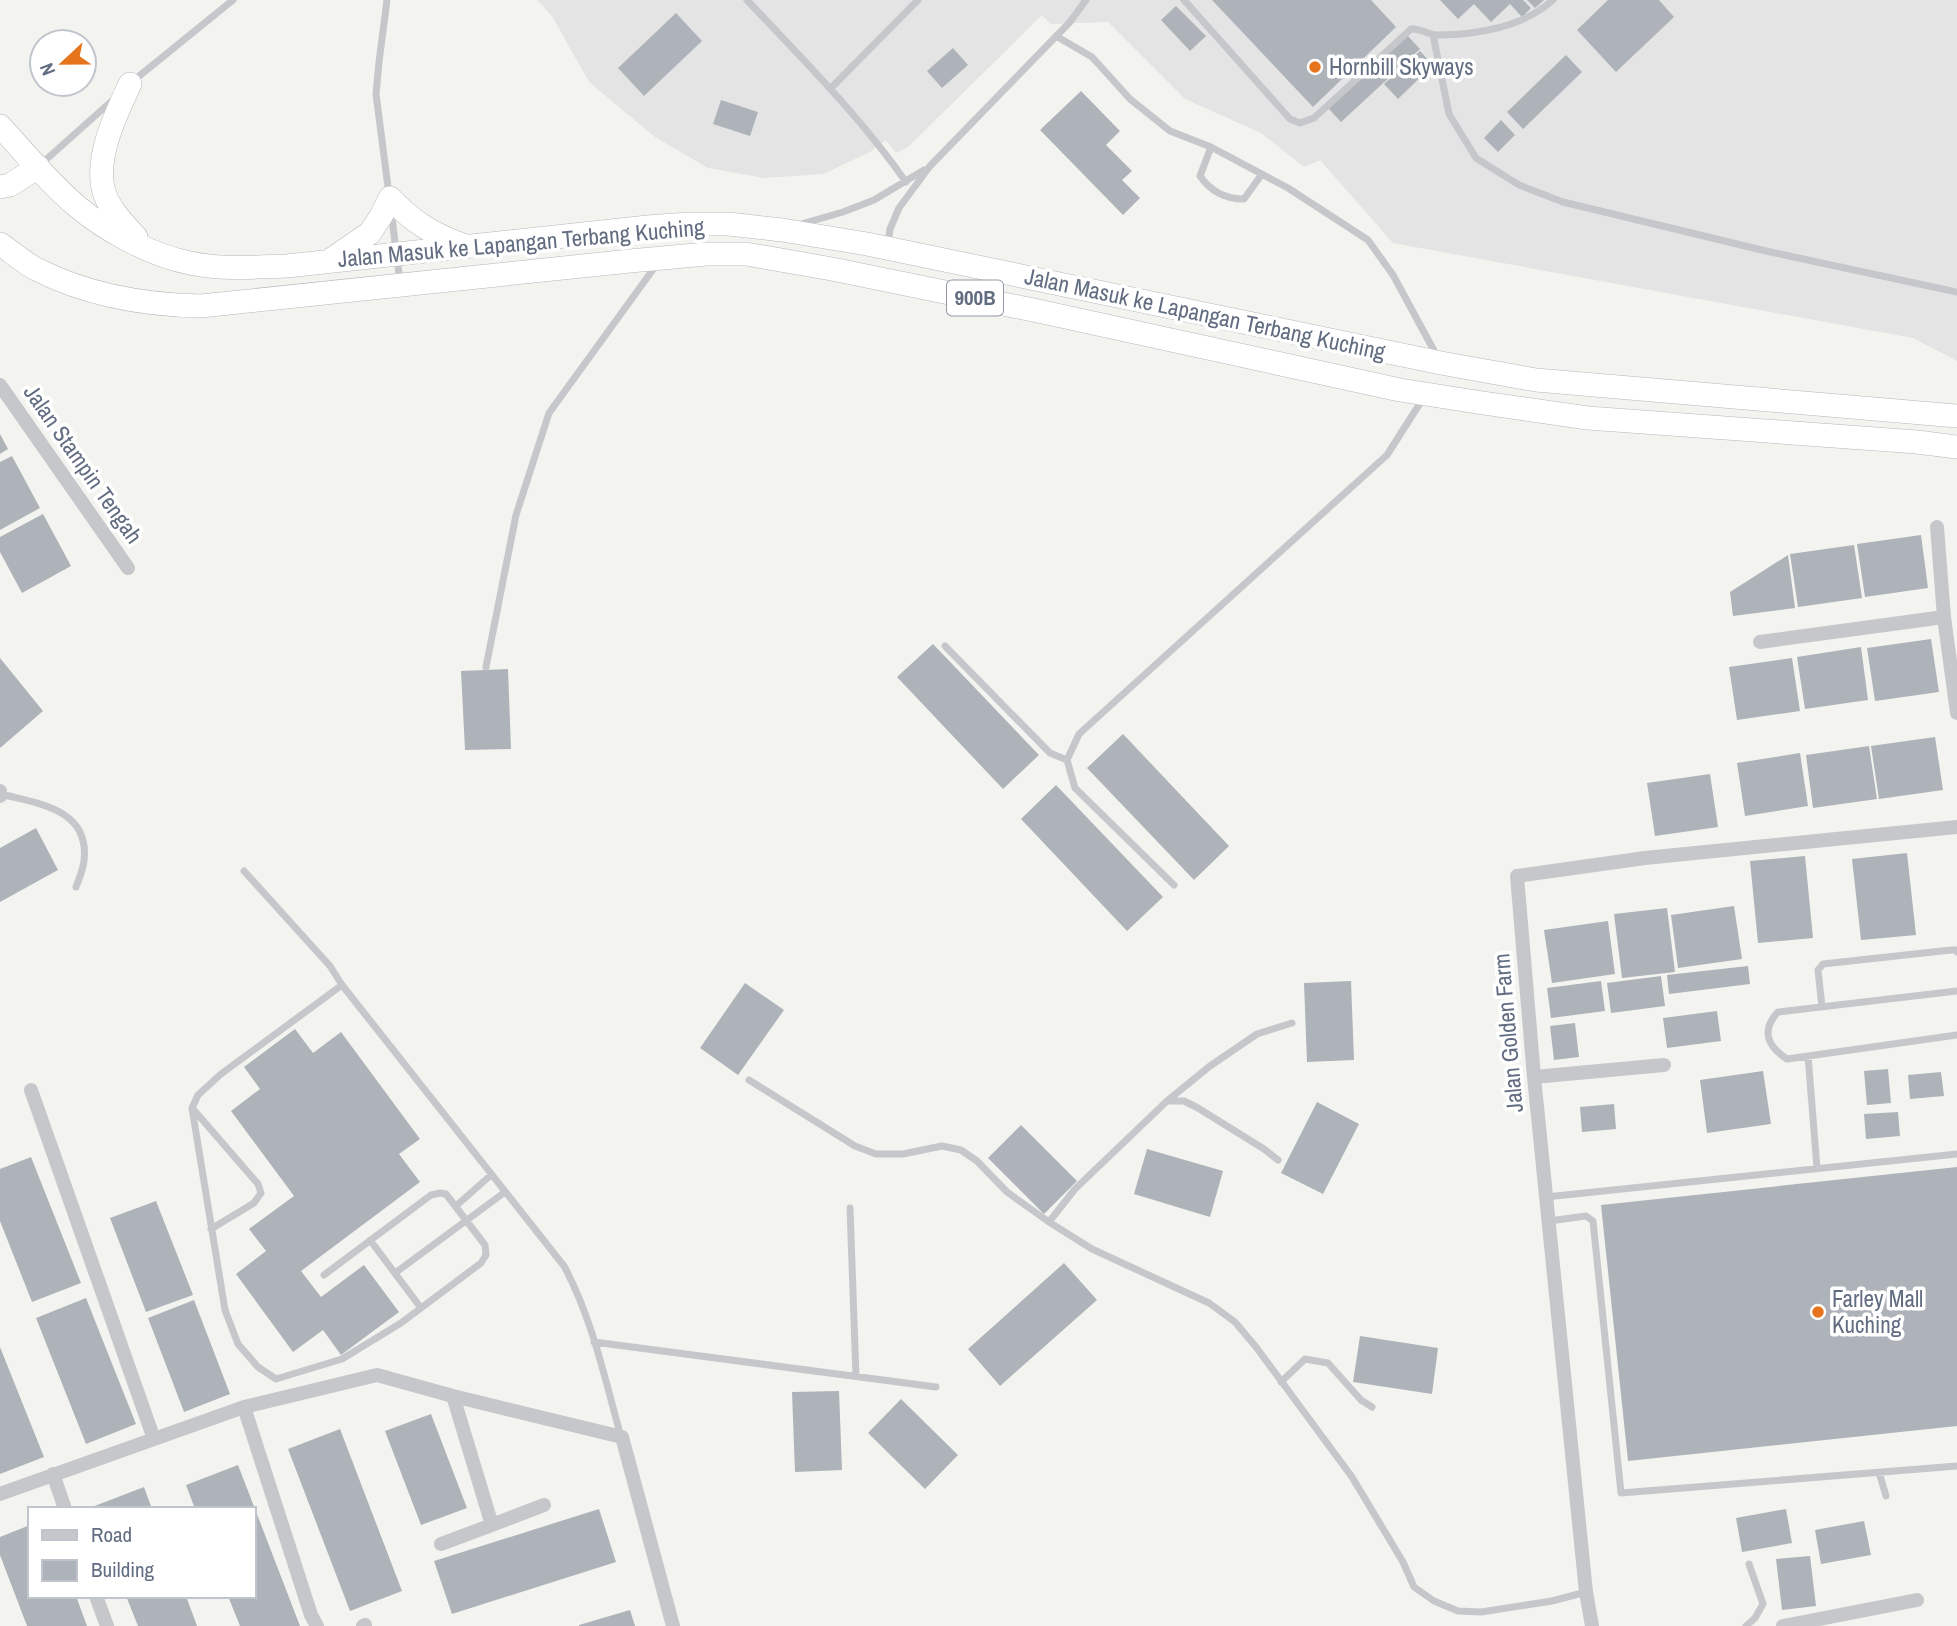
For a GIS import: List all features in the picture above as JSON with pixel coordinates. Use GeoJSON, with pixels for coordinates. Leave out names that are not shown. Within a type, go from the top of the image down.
{"type":"FeatureCollection","features":[{"type":"Feature","properties":{"kind":"highway"},"geometry":{"type":"LineString","coordinates":[[130,85],[114,118],[107,142],[101,167],[103,189],[113,210],[147,249]]}},
{"type":"Feature","properties":{"kind":"highway","name":"Jalan Masuk ke Lapangan Terbang Kuching"},"geometry":{"type":"LineString","coordinates":[[0,126],[79,208],[113,231],[147,249],[189,263],[234,268],[287,266],[648,226],[729,224],[887,248],[1441,363],[1536,380],[1957,416]]}},
{"type":"Feature","properties":{"kind":"highway"},"geometry":{"type":"LineString","coordinates":[[0,187],[10,185],[38,167]]}},
{"type":"Feature","properties":{"kind":"highway"},"geometry":{"type":"LineString","coordinates":[[329,261],[370,233],[390,198],[407,216],[426,229],[465,246]]}},
{"type":"Feature","properties":{"kind":"highway","name":"Jalan Masuk ke Lapangan Terbang Kuching"},"geometry":{"type":"LineString","coordinates":[[0,243],[35,268],[85,289],[163,306],[201,306],[706,254],[746,254],[1038,311],[1426,394],[1588,418],[1957,447]]}},
{"type":"Feature","properties":{"kind":"street","name":"Jalan Stampin Tengah"},"geometry":{"type":"LineString","coordinates":[[0,385],[128,569]]}},
{"type":"Feature","properties":{"kind":"street"},"geometry":{"type":"LineString","coordinates":[[1937,527],[1944,617],[1957,713]]}},
{"type":"Feature","properties":{"kind":"street"},"geometry":{"type":"LineString","coordinates":[[1760,642],[1944,617]]}},
{"type":"Feature","properties":{"kind":"street","name":"Jalan Golden Farm"},"geometry":{"type":"LineString","coordinates":[[1592,1626],[1586,1592],[1534,1077],[1517,876],[1645,858],[1957,827]]}},
{"type":"Feature","properties":{"kind":"street"},"geometry":{"type":"LineString","coordinates":[[1534,1077],[1664,1065]]}},
{"type":"Feature","properties":{"kind":"street"},"geometry":{"type":"LineString","coordinates":[[31,1090],[154,1439]]}},
{"type":"Feature","properties":{"kind":"street"},"geometry":{"type":"LineString","coordinates":[[0,1494],[244,1407],[377,1375],[621,1437],[673,1626]]}},
{"type":"Feature","properties":{"kind":"street"},"geometry":{"type":"LineString","coordinates":[[453,1396],[492,1525]]}},
{"type":"Feature","properties":{"kind":"street"},"geometry":{"type":"LineString","coordinates":[[244,1407],[311,1615],[317,1626]]}},
{"type":"Feature","properties":{"kind":"street"},"geometry":{"type":"LineString","coordinates":[[52,1474],[64,1507]]}},
{"type":"Feature","properties":{"kind":"street"},"geometry":{"type":"LineString","coordinates":[[441,1544],[544,1505]]}},
{"type":"Feature","properties":{"kind":"street"},"geometry":{"type":"LineString","coordinates":[[97,1598],[107,1626]]}},
{"type":"Feature","properties":{"kind":"street"},"geometry":{"type":"LineString","coordinates":[[1783,1626],[1917,1600]]}},
{"type":"Feature","properties":{"kind":"lane"},"geometry":{"type":"LineString","coordinates":[[387,0],[376,94],[400,286]]}},
{"type":"Feature","properties":{"kind":"lane"},"geometry":{"type":"LineString","coordinates":[[747,0],[881,145],[906,182]]}},
{"type":"Feature","properties":{"kind":"lane"},"geometry":{"type":"LineString","coordinates":[[831,89],[918,0]]}},
{"type":"Feature","properties":{"kind":"lane"},"geometry":{"type":"LineString","coordinates":[[887,248],[890,229],[899,208],[930,166],[1070,22],[1086,0]]}},
{"type":"Feature","properties":{"kind":"lane"},"geometry":{"type":"LineString","coordinates":[[1184,0],[1290,119],[1300,123],[1314,118],[1411,29],[1419,28],[1433,35],[1474,33],[1503,27],[1543,9],[1553,0]]}},
{"type":"Feature","properties":{"kind":"lane"},"geometry":{"type":"LineString","coordinates":[[38,167],[130,85],[231,1]]}},
{"type":"Feature","properties":{"kind":"lane"},"geometry":{"type":"LineString","coordinates":[[1433,35],[1449,114],[1476,158],[1519,185],[1563,202],[1766,251],[1957,292]]}},
{"type":"Feature","properties":{"kind":"lane"},"geometry":{"type":"LineString","coordinates":[[1056,36],[1092,57],[1130,99],[1170,131],[1211,147],[1288,188],[1368,240],[1393,275],[1441,363]]}},
{"type":"Feature","properties":{"kind":"lane"},"geometry":{"type":"LineString","coordinates":[[1211,147],[1200,176],[1213,191],[1230,199],[1244,200],[1262,174]]}},
{"type":"Feature","properties":{"kind":"lane"},"geometry":{"type":"LineString","coordinates":[[782,230],[874,200],[930,166]]}},
{"type":"Feature","properties":{"kind":"lane"},"geometry":{"type":"LineString","coordinates":[[485,667],[516,515],[549,413],[662,258]]}},
{"type":"Feature","properties":{"kind":"lane"},"geometry":{"type":"LineString","coordinates":[[1174,885],[1075,788],[1067,760],[1079,734],[1387,456],[1426,394]]}},
{"type":"Feature","properties":{"kind":"lane"},"geometry":{"type":"LineString","coordinates":[[945,646],[1050,753],[1067,760]]}},
{"type":"Feature","properties":{"kind":"lane"},"geometry":{"type":"LineString","coordinates":[[0,794],[62,811],[76,824],[84,842],[84,862],[76,887]]}},
{"type":"Feature","properties":{"kind":"lane"},"geometry":{"type":"LineString","coordinates":[[244,871],[330,966],[342,985],[564,1266],[573,1283],[594,1342],[621,1437]]}},
{"type":"Feature","properties":{"kind":"lane"},"geometry":{"type":"LineString","coordinates":[[1822,1007],[1818,971],[1823,964],[1957,951]]}},
{"type":"Feature","properties":{"kind":"lane"},"geometry":{"type":"LineString","coordinates":[[324,1275],[430,1195],[440,1193],[446,1195],[468,1221],[485,1245],[486,1255],[481,1263],[401,1323],[342,1359],[276,1379],[258,1367],[238,1344],[225,1310],[192,1108],[198,1095],[221,1074],[342,985]]}},
{"type":"Feature","properties":{"kind":"lane"},"geometry":{"type":"LineString","coordinates":[[1957,991],[1778,1012],[1768,1023],[1768,1034],[1775,1051],[1787,1059],[1957,1035]]}},
{"type":"Feature","properties":{"kind":"lane"},"geometry":{"type":"LineString","coordinates":[[1049,1222],[1075,1189],[1167,1101],[1210,1066],[1257,1034],[1292,1024]]}},
{"type":"Feature","properties":{"kind":"lane"},"geometry":{"type":"LineString","coordinates":[[1808,1056],[1817,1168]]}},
{"type":"Feature","properties":{"kind":"lane"},"geometry":{"type":"LineString","coordinates":[[749,1080],[855,1146],[876,1154],[903,1154],[942,1146],[961,1150],[977,1161],[1007,1192],[1091,1249],[1209,1303],[1236,1322],[1352,1477],[1403,1562],[1414,1587],[1434,1601],[1458,1611],[1481,1612],[1552,1601],[1586,1592]]}},
{"type":"Feature","properties":{"kind":"lane"},"geometry":{"type":"LineString","coordinates":[[1167,1101],[1184,1101],[1279,1160]]}},
{"type":"Feature","properties":{"kind":"lane"},"geometry":{"type":"LineString","coordinates":[[192,1108],[257,1184],[261,1193],[254,1203],[211,1228]]}},
{"type":"Feature","properties":{"kind":"lane"},"geometry":{"type":"LineString","coordinates":[[1546,1197],[1957,1154]]}},
{"type":"Feature","properties":{"kind":"lane"},"geometry":{"type":"LineString","coordinates":[[456,1206],[491,1175]]}},
{"type":"Feature","properties":{"kind":"lane"},"geometry":{"type":"LineString","coordinates":[[395,1273],[505,1192]]}},
{"type":"Feature","properties":{"kind":"lane"},"geometry":{"type":"LineString","coordinates":[[850,1208],[856,1376]]}},
{"type":"Feature","properties":{"kind":"lane"},"geometry":{"type":"LineString","coordinates":[[1549,1221],[1587,1216],[1593,1221],[1621,1493],[1957,1466]]}},
{"type":"Feature","properties":{"kind":"lane"},"geometry":{"type":"LineString","coordinates":[[370,1240],[421,1308]]}},
{"type":"Feature","properties":{"kind":"lane"},"geometry":{"type":"LineString","coordinates":[[594,1342],[936,1387]]}},
{"type":"Feature","properties":{"kind":"lane"},"geometry":{"type":"LineString","coordinates":[[1281,1382],[1305,1359],[1328,1363],[1361,1400],[1372,1407]]}},
{"type":"Feature","properties":{"kind":"lane"},"geometry":{"type":"LineString","coordinates":[[1879,1472],[1886,1496]]}},
{"type":"Feature","properties":{"kind":"lane"},"geometry":{"type":"LineString","coordinates":[[1746,1626],[1755,1618],[1763,1604],[1749,1564]]}},
{"type":"Feature","properties":{"kind":"shaded area"},"geometry":{"type":"Polygon","coordinates":[[[537,0],[1957,0],[1957,361],[1913,338],[1393,243],[1320,160],[1304,167],[1261,133],[1185,99],[1108,22],[1050,24],[1042,15],[908,147],[896,153],[886,140],[870,152],[823,174],[764,178],[708,168],[655,137],[589,82],[552,16],[537,0]]]}},
{"type":"Feature","properties":{"kind":"building","name":"Hornbill Skyways"},"geometry":{"type":"Polygon","coordinates":[[[1212,0],[1371,0],[1396,27],[1313,107],[1212,0]]]}},
{"type":"Feature","properties":{"kind":"building"},"geometry":{"type":"Polygon","coordinates":[[[1440,0],[1523,0],[1531,8],[1522,17],[1510,4],[1491,22],[1474,4],[1458,19],[1440,0]]]}},
{"type":"Feature","properties":{"kind":"building"},"geometry":{"type":"Polygon","coordinates":[[[1527,0],[1544,0],[1535,8],[1527,0]]]}},
{"type":"Feature","properties":{"kind":"building"},"geometry":{"type":"Polygon","coordinates":[[[1608,0],[1659,0],[1674,17],[1616,72],[1577,30],[1608,0]]]}},
{"type":"Feature","properties":{"kind":"building"},"geometry":{"type":"Polygon","coordinates":[[[1176,6],[1206,36],[1190,51],[1161,20],[1176,6]]]}},
{"type":"Feature","properties":{"kind":"building"},"geometry":{"type":"Polygon","coordinates":[[[676,13],[702,41],[644,96],[618,68],[676,13]]]}},
{"type":"Feature","properties":{"kind":"building"},"geometry":{"type":"Polygon","coordinates":[[[1407,35],[1420,49],[1341,122],[1328,108],[1407,35]]]}},
{"type":"Feature","properties":{"kind":"building"},"geometry":{"type":"Polygon","coordinates":[[[953,48],[968,65],[942,88],[927,71],[953,48]]]}},
{"type":"Feature","properties":{"kind":"building"},"geometry":{"type":"Polygon","coordinates":[[[1420,51],[1433,65],[1398,99],[1384,84],[1420,51]]]}},
{"type":"Feature","properties":{"kind":"building"},"geometry":{"type":"Polygon","coordinates":[[[1566,55],[1582,72],[1523,129],[1507,112],[1566,55]]]}},
{"type":"Feature","properties":{"kind":"building"},"geometry":{"type":"Polygon","coordinates":[[[1081,91],[1120,131],[1106,145],[1132,171],[1122,180],[1140,198],[1123,215],[1040,130],[1081,91]]]}},
{"type":"Feature","properties":{"kind":"building"},"geometry":{"type":"Polygon","coordinates":[[[721,100],[758,112],[750,136],[713,124],[721,100]]]}},
{"type":"Feature","properties":{"kind":"building"},"geometry":{"type":"Polygon","coordinates":[[[1501,120],[1515,135],[1498,152],[1484,138],[1501,120]]]}},
{"type":"Feature","properties":{"kind":"building"},"geometry":{"type":"Polygon","coordinates":[[[0,434],[8,449],[0,454],[0,434]]]}},
{"type":"Feature","properties":{"kind":"building"},"geometry":{"type":"Polygon","coordinates":[[[12,456],[40,508],[0,530],[0,462],[12,456]]]}},
{"type":"Feature","properties":{"kind":"building"},"geometry":{"type":"Polygon","coordinates":[[[43,514],[71,566],[22,593],[0,552],[0,537],[43,514]]]}},
{"type":"Feature","properties":{"kind":"building"},"geometry":{"type":"Polygon","coordinates":[[[1921,535],[1928,588],[1865,597],[1857,544],[1921,535]]]}},
{"type":"Feature","properties":{"kind":"building"},"geometry":{"type":"Polygon","coordinates":[[[1854,545],[1862,598],[1798,607],[1790,554],[1854,545]]]}},
{"type":"Feature","properties":{"kind":"building"},"geometry":{"type":"Polygon","coordinates":[[[1788,555],[1795,608],[1733,616],[1730,592],[1788,555]]]}},
{"type":"Feature","properties":{"kind":"building"},"geometry":{"type":"Polygon","coordinates":[[[1931,639],[1939,692],[1875,701],[1867,648],[1931,639]]]}},
{"type":"Feature","properties":{"kind":"building"},"geometry":{"type":"Polygon","coordinates":[[[933,644],[1039,755],[1003,789],[897,677],[933,644]]]}},
{"type":"Feature","properties":{"kind":"building"},"geometry":{"type":"Polygon","coordinates":[[[1861,647],[1868,700],[1805,709],[1797,657],[1861,647]]]}},
{"type":"Feature","properties":{"kind":"building"},"geometry":{"type":"Polygon","coordinates":[[[0,658],[43,711],[0,748],[0,658]]]}},
{"type":"Feature","properties":{"kind":"building"},"geometry":{"type":"Polygon","coordinates":[[[1792,658],[1800,711],[1737,720],[1729,667],[1792,658]]]}},
{"type":"Feature","properties":{"kind":"building"},"geometry":{"type":"Polygon","coordinates":[[[508,669],[511,749],[465,750],[461,671],[508,669]]]}},
{"type":"Feature","properties":{"kind":"building"},"geometry":{"type":"Polygon","coordinates":[[[1123,734],[1229,846],[1194,880],[1087,768],[1123,734]]]}},
{"type":"Feature","properties":{"kind":"building"},"geometry":{"type":"Polygon","coordinates":[[[1935,737],[1943,790],[1879,799],[1871,746],[1935,737]]]}},
{"type":"Feature","properties":{"kind":"building"},"geometry":{"type":"Polygon","coordinates":[[[1869,746],[1877,799],[1813,808],[1806,755],[1869,746]]]}},
{"type":"Feature","properties":{"kind":"building"},"geometry":{"type":"Polygon","coordinates":[[[1800,753],[1808,806],[1745,816],[1737,763],[1800,753]]]}},
{"type":"Feature","properties":{"kind":"building"},"geometry":{"type":"Polygon","coordinates":[[[1710,774],[1718,827],[1655,836],[1647,783],[1710,774]]]}},
{"type":"Feature","properties":{"kind":"building"},"geometry":{"type":"Polygon","coordinates":[[[1056,785],[1163,897],[1127,931],[1021,819],[1056,785]]]}},
{"type":"Feature","properties":{"kind":"building"},"geometry":{"type":"Polygon","coordinates":[[[36,828],[58,870],[0,902],[0,848],[36,828]]]}},
{"type":"Feature","properties":{"kind":"building"},"geometry":{"type":"Polygon","coordinates":[[[1907,853],[1916,935],[1861,940],[1852,859],[1907,853]]]}},
{"type":"Feature","properties":{"kind":"building"},"geometry":{"type":"Polygon","coordinates":[[[1805,856],[1813,938],[1758,943],[1750,861],[1805,856]]]}},
{"type":"Feature","properties":{"kind":"building"},"geometry":{"type":"Polygon","coordinates":[[[1734,906],[1742,959],[1678,968],[1671,915],[1734,906]]]}},
{"type":"Feature","properties":{"kind":"building"},"geometry":{"type":"Polygon","coordinates":[[[1667,908],[1675,972],[1622,978],[1614,914],[1667,908]]]}},
{"type":"Feature","properties":{"kind":"building"},"geometry":{"type":"Polygon","coordinates":[[[1608,921],[1615,974],[1552,983],[1544,930],[1608,921]]]}},
{"type":"Feature","properties":{"kind":"building"},"geometry":{"type":"Polygon","coordinates":[[[1748,966],[1750,984],[1669,994],[1667,975],[1748,966]]]}},
{"type":"Feature","properties":{"kind":"building"},"geometry":{"type":"Polygon","coordinates":[[[1661,976],[1665,1006],[1611,1013],[1607,983],[1661,976]]]}},
{"type":"Feature","properties":{"kind":"building"},"geometry":{"type":"Polygon","coordinates":[[[1351,981],[1354,1060],[1307,1062],[1304,983],[1351,981]]]}},
{"type":"Feature","properties":{"kind":"building"},"geometry":{"type":"Polygon","coordinates":[[[1601,981],[1605,1011],[1551,1018],[1547,988],[1601,981]]]}},
{"type":"Feature","properties":{"kind":"building"},"geometry":{"type":"Polygon","coordinates":[[[745,983],[784,1010],[738,1075],[700,1048],[745,983]]]}},
{"type":"Feature","properties":{"kind":"building"},"geometry":{"type":"Polygon","coordinates":[[[1717,1011],[1721,1041],[1667,1048],[1663,1018],[1717,1011]]]}},
{"type":"Feature","properties":{"kind":"building"},"geometry":{"type":"Polygon","coordinates":[[[1575,1023],[1579,1057],[1554,1060],[1550,1026],[1575,1023]]]}},
{"type":"Feature","properties":{"kind":"building"},"geometry":{"type":"Polygon","coordinates":[[[295,1029],[313,1053],[341,1032],[420,1139],[399,1154],[420,1182],[301,1271],[321,1297],[364,1265],[399,1312],[341,1355],[323,1330],[293,1352],[236,1274],[266,1251],[249,1229],[294,1196],[231,1111],[260,1089],[244,1067],[295,1029]]]}},
{"type":"Feature","properties":{"kind":"building"},"geometry":{"type":"Polygon","coordinates":[[[1888,1069],[1891,1103],[1867,1105],[1864,1071],[1888,1069]]]}},
{"type":"Feature","properties":{"kind":"building"},"geometry":{"type":"Polygon","coordinates":[[[1763,1071],[1771,1124],[1707,1133],[1700,1080],[1763,1071]]]}},
{"type":"Feature","properties":{"kind":"building"},"geometry":{"type":"Polygon","coordinates":[[[1941,1072],[1944,1096],[1910,1099],[1908,1075],[1941,1072]]]}},
{"type":"Feature","properties":{"kind":"building"},"geometry":{"type":"Polygon","coordinates":[[[1317,1102],[1359,1124],[1323,1194],[1281,1173],[1317,1102]]]}},
{"type":"Feature","properties":{"kind":"building"},"geometry":{"type":"Polygon","coordinates":[[[1614,1104],[1616,1129],[1582,1132],[1580,1107],[1614,1104]]]}},
{"type":"Feature","properties":{"kind":"building"},"geometry":{"type":"Polygon","coordinates":[[[1898,1112],[1900,1136],[1866,1139],[1864,1114],[1898,1112]]]}},
{"type":"Feature","properties":{"kind":"building"},"geometry":{"type":"Polygon","coordinates":[[[1021,1125],[1077,1181],[1044,1214],[988,1158],[1021,1125]]]}},
{"type":"Feature","properties":{"kind":"building"},"geometry":{"type":"Polygon","coordinates":[[[1147,1149],[1223,1171],[1210,1217],[1134,1194],[1147,1149]]]}},
{"type":"Feature","properties":{"kind":"building"},"geometry":{"type":"Polygon","coordinates":[[[31,1157],[81,1283],[32,1302],[0,1221],[0,1169],[31,1157]]]}},
{"type":"Feature","properties":{"kind":"building","name":"Farley Mall Kuching"},"geometry":{"type":"Polygon","coordinates":[[[1957,1167],[1957,1426],[1628,1461],[1601,1205],[1957,1167]]]}},
{"type":"Feature","properties":{"kind":"building"},"geometry":{"type":"Polygon","coordinates":[[[156,1201],[193,1295],[146,1312],[110,1218],[156,1201]]]}},
{"type":"Feature","properties":{"kind":"building"},"geometry":{"type":"Polygon","coordinates":[[[1064,1263],[1097,1300],[1000,1386],[968,1349],[1064,1263]]]}},
{"type":"Feature","properties":{"kind":"building"},"geometry":{"type":"Polygon","coordinates":[[[86,1298],[136,1424],[86,1444],[36,1318],[86,1298]]]}},
{"type":"Feature","properties":{"kind":"building"},"geometry":{"type":"Polygon","coordinates":[[[194,1300],[230,1394],[184,1412],[148,1318],[194,1300]]]}},
{"type":"Feature","properties":{"kind":"building"},"geometry":{"type":"Polygon","coordinates":[[[1360,1336],[1438,1348],[1432,1394],[1353,1382],[1360,1336]]]}},
{"type":"Feature","properties":{"kind":"building"},"geometry":{"type":"Polygon","coordinates":[[[0,1347],[44,1457],[0,1474],[0,1347]]]}},
{"type":"Feature","properties":{"kind":"building"},"geometry":{"type":"Polygon","coordinates":[[[839,1391],[842,1470],[795,1472],[792,1392],[839,1391]]]}},
{"type":"Feature","properties":{"kind":"building"},"geometry":{"type":"Polygon","coordinates":[[[901,1399],[958,1455],[925,1489],[868,1433],[901,1399]]]}},
{"type":"Feature","properties":{"kind":"building"},"geometry":{"type":"Polygon","coordinates":[[[431,1414],[467,1508],[421,1525],[385,1431],[431,1414]]]}},
{"type":"Feature","properties":{"kind":"building"},"geometry":{"type":"Polygon","coordinates":[[[340,1429],[402,1591],[350,1611],[288,1449],[340,1429]]]}},
{"type":"Feature","properties":{"kind":"building"},"geometry":{"type":"Polygon","coordinates":[[[238,1465],[254,1507],[194,1507],[186,1485],[238,1465]]]}},
{"type":"Feature","properties":{"kind":"building"},"geometry":{"type":"Polygon","coordinates":[[[144,1487],[151,1507],[92,1507],[144,1487]]]}},
{"type":"Feature","properties":{"kind":"building"},"geometry":{"type":"Polygon","coordinates":[[[599,1509],[616,1562],[452,1614],[434,1561],[599,1509]]]}},
{"type":"Feature","properties":{"kind":"building"},"geometry":{"type":"Polygon","coordinates":[[[1786,1509],[1792,1543],[1742,1552],[1736,1518],[1786,1509]]]}},
{"type":"Feature","properties":{"kind":"building"},"geometry":{"type":"Polygon","coordinates":[[[256,1512],[300,1626],[240,1626],[229,1598],[256,1598],[256,1512]]]}},
{"type":"Feature","properties":{"kind":"building"},"geometry":{"type":"Polygon","coordinates":[[[1864,1521],[1871,1555],[1821,1564],[1815,1530],[1864,1521]]]}},
{"type":"Feature","properties":{"kind":"building"},"geometry":{"type":"Polygon","coordinates":[[[28,1526],[28,1598],[77,1598],[87,1626],[27,1626],[0,1555],[0,1537],[28,1526]]]}},
{"type":"Feature","properties":{"kind":"building"},"geometry":{"type":"Polygon","coordinates":[[[1810,1556],[1816,1606],[1782,1610],[1776,1559],[1810,1556]]]}},
{"type":"Feature","properties":{"kind":"building"},"geometry":{"type":"Polygon","coordinates":[[[127,1598],[187,1598],[197,1626],[138,1626],[127,1598]]]}},
{"type":"Feature","properties":{"kind":"building"},"geometry":{"type":"Polygon","coordinates":[[[630,1610],[635,1626],[579,1626],[579,1625],[630,1610]]]}},
{"type":"Feature","properties":{"kind":"place","name":"Hornbill Skyways"},"geometry":{"type":"Point","coordinates":[1315,67]}},
{"type":"Feature","properties":{"kind":"place","name":"Farley Mall Kuching"},"geometry":{"type":"Point","coordinates":[1818,1312]}}]}
